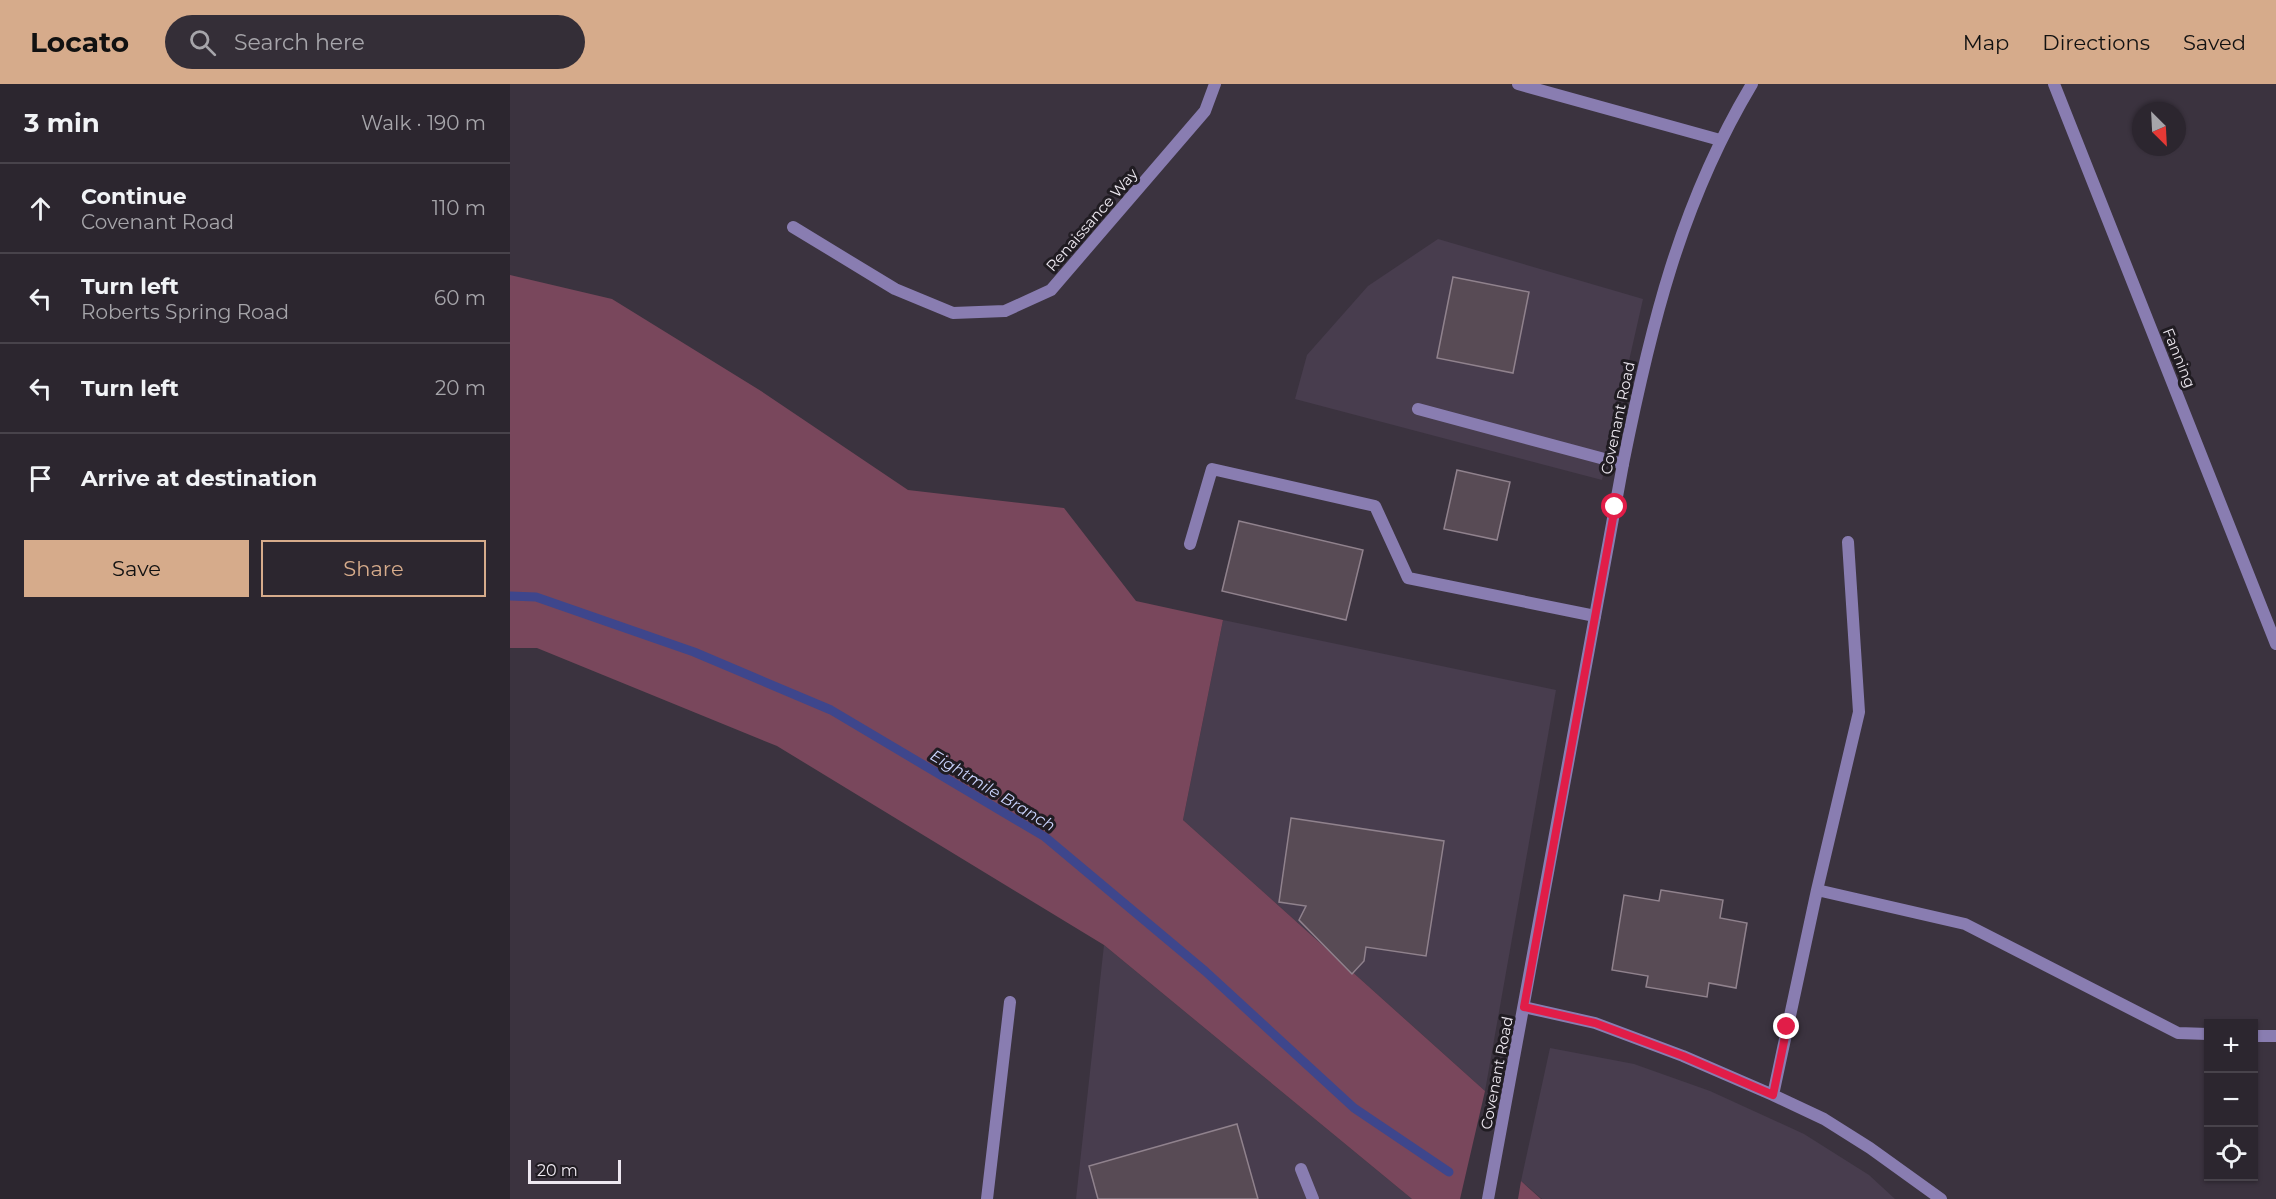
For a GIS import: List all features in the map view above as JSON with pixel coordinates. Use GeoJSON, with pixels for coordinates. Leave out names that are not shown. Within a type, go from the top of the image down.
{"type":"FeatureCollection","features":[{"type":"Feature","properties":{"kind":"street","name":"Renaissance Way"},"geometry":{"type":"LineString","coordinates":[[793,227],[895,289],[953,313],[1005,311],[1051,290],[1204,111],[1215,84]]}},
{"type":"Feature","properties":{"kind":"street"},"geometry":{"type":"LineString","coordinates":[[1518,84],[1720,140]]}},
{"type":"Feature","properties":{"kind":"street","name":"Covenant Road"},"geometry":{"type":"LineString","coordinates":[[1488,1199],[1623,464],[1643,370],[1665,282],[1688,215],[1720,140],[1752,84]]}},
{"type":"Feature","properties":{"kind":"street","name":"Fanning"},"geometry":{"type":"LineString","coordinates":[[2054,84],[2276,644]]}},
{"type":"Feature","properties":{"kind":"street"},"geometry":{"type":"LineString","coordinates":[[1418,409],[1623,464]]}},
{"type":"Feature","properties":{"kind":"street"},"geometry":{"type":"LineString","coordinates":[[1190,544],[1212,469],[1375,506],[1408,578],[1595,616]]}},
{"type":"Feature","properties":{"kind":"street"},"geometry":{"type":"LineString","coordinates":[[1773,1095],[1817,890],[1859,712],[1848,542]]}},
{"type":"Feature","properties":{"kind":"street"},"geometry":{"type":"LineString","coordinates":[[1817,890],[1965,924],[2178,1034],[2204,1034]]}},
{"type":"Feature","properties":{"kind":"street"},"geometry":{"type":"LineString","coordinates":[[987,1199],[1010,1002]]}},
{"type":"Feature","properties":{"kind":"street"},"geometry":{"type":"LineString","coordinates":[[1524,1007],[1595,1023],[1683,1056],[1773,1095],[1824,1119],[1870,1148],[1941,1199]]}},
{"type":"Feature","properties":{"kind":"street"},"geometry":{"type":"LineString","coordinates":[[2258,1036],[2276,1036]]}},
{"type":"Feature","properties":{"kind":"street"},"geometry":{"type":"LineString","coordinates":[[1301,1169],[1313,1199]]}},
{"type":"Feature","properties":{"kind":"shaded area"},"geometry":{"type":"Polygon","coordinates":[[[1438,239],[1643,299],[1602,480],[1295,399],[1307,355],[1368,286],[1438,239]]]}},
{"type":"Feature","properties":{"kind":"shaded area"},"geometry":{"type":"Polygon","coordinates":[[[510,275],[612,299],[761,391],[908,490],[1064,508],[1136,601],[1223,620],[1183,820],[1485,1091],[1460,1199],[1412,1199],[1104,945],[777,746],[537,648],[510,648],[510,275]]]}},
{"type":"Feature","properties":{"kind":"shaded area"},"geometry":{"type":"Polygon","coordinates":[[[1223,620],[1556,690],[1485,1091],[1183,820],[1223,620]]]}},
{"type":"Feature","properties":{"kind":"shaded area"},"geometry":{"type":"Polygon","coordinates":[[[1104,945],[1412,1199],[1076,1199],[1104,945]]]}},
{"type":"Feature","properties":{"kind":"shaded area"},"geometry":{"type":"Polygon","coordinates":[[[1550,1048],[1634,1064],[1710,1091],[1804,1134],[1869,1175],[1895,1199],[1542,1199],[1521,1181],[1550,1048]]]}},
{"type":"Feature","properties":{"kind":"shaded area"},"geometry":{"type":"Polygon","coordinates":[[[1521,1181],[1541,1199],[1518,1199],[1521,1181]]]}},
{"type":"Feature","properties":{"kind":"building"},"geometry":{"type":"Polygon","coordinates":[[[1453,277],[1529,292],[1513,373],[1437,358],[1453,277]]]}},
{"type":"Feature","properties":{"kind":"building"},"geometry":{"type":"Polygon","coordinates":[[[1457,470],[1510,482],[1497,540],[1444,529],[1457,470]]]}},
{"type":"Feature","properties":{"kind":"building"},"geometry":{"type":"Polygon","coordinates":[[[1239,521],[1363,550],[1346,620],[1222,591],[1239,521]]]}},
{"type":"Feature","properties":{"kind":"building"},"geometry":{"type":"Polygon","coordinates":[[[1291,818],[1444,841],[1426,956],[1366,947],[1364,961],[1352,974],[1299,920],[1306,906],[1279,902],[1291,818]]]}},
{"type":"Feature","properties":{"kind":"building"},"geometry":{"type":"Polygon","coordinates":[[[1661,890],[1723,900],[1720,918],[1747,923],[1736,988],[1709,983],[1707,997],[1646,987],[1648,976],[1612,970],[1624,895],[1659,901],[1661,890]]]}},
{"type":"Feature","properties":{"kind":"building"},"geometry":{"type":"Polygon","coordinates":[[[1237,1124],[1258,1199],[1098,1199],[1089,1166],[1237,1124]]]}},
{"type":"Feature","properties":{"kind":"waterway","name":"Eightmile Branch"},"geometry":{"type":"LineString","coordinates":[[510,596],[536,597],[694,652],[831,710],[1045,837],[1205,971],[1354,1108],[1449,1172]]}},
{"type":"Feature","properties":{"kind":"route"},"geometry":{"type":"LineString","coordinates":[[1615,507],[1524,1007],[1595,1023],[1683,1056],[1773,1095],[1787,1027]]}}]}
